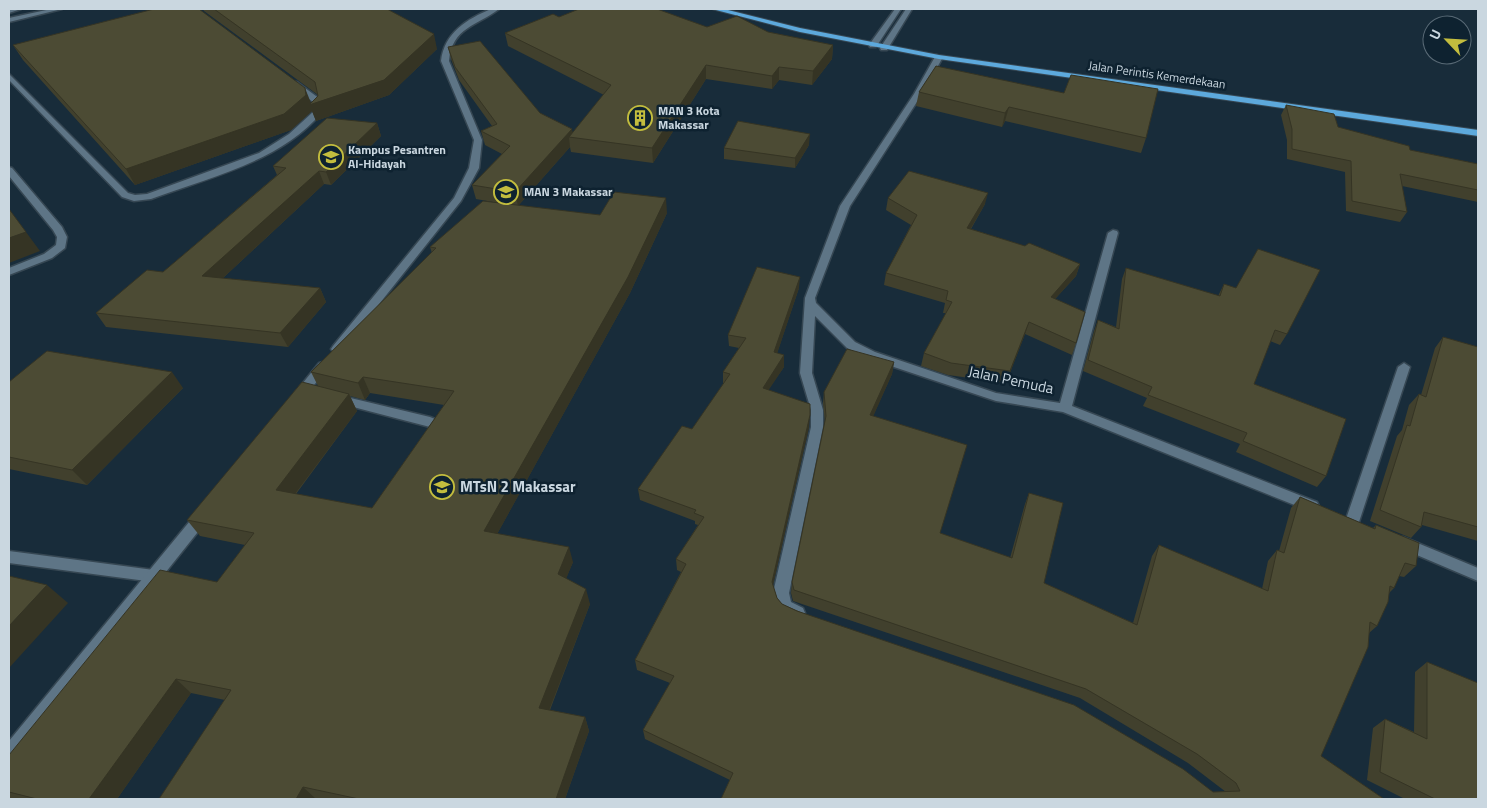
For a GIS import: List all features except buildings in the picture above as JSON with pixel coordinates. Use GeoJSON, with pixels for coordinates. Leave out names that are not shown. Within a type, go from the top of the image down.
{"type":"FeatureCollection","features":[{"type":"Feature","properties":{"kind":"highway","name":"Jalan Perintis Kemerdekaan"},"geometry":{"type":"LineString","coordinates":[[716,9],[800,30],[884,48],[939,57],[1478,133]]}},
{"type":"Feature","properties":{"kind":"street"},"geometry":{"type":"LineString","coordinates":[[9,11],[18,9]]}},
{"type":"Feature","properties":{"kind":"street"},"geometry":{"type":"LineString","coordinates":[[9,20],[59,9]]}},
{"type":"Feature","properties":{"kind":"street"},"geometry":{"type":"LineString","coordinates":[[291,406],[313,393],[468,183],[477,156],[478,140],[444,61],[444,52],[447,44],[471,20],[496,9]]}},
{"type":"Feature","properties":{"kind":"street"},"geometry":{"type":"LineString","coordinates":[[873,45],[898,9]]}},
{"type":"Feature","properties":{"kind":"street"},"geometry":{"type":"LineString","coordinates":[[884,48],[909,9]]}},
{"type":"Feature","properties":{"kind":"street"},"geometry":{"type":"LineString","coordinates":[[816,619],[788,609],[783,604],[781,593],[817,428],[817,410],[806,373],[810,298],[845,206],[918,94],[939,57]]}},
{"type":"Feature","properties":{"kind":"street"},"geometry":{"type":"LineString","coordinates":[[9,76],[125,195],[134,198],[148,197],[262,156],[300,130],[318,112],[318,101],[287,78]]}},
{"type":"Feature","properties":{"kind":"street"},"geometry":{"type":"LineString","coordinates":[[9,170],[58,229],[62,237],[61,246],[48,256],[9,272]]}},
{"type":"Feature","properties":{"kind":"street"},"geometry":{"type":"LineString","coordinates":[[1065,408],[1113,233]]}},
{"type":"Feature","properties":{"kind":"street","name":"Jalan Pemuda"},"geometry":{"type":"LineString","coordinates":[[810,304],[851,345],[871,355],[996,397],[1065,408],[1325,511]]}},
{"type":"Feature","properties":{"kind":"street"},"geometry":{"type":"LineString","coordinates":[[1352,522],[1404,366]]}},
{"type":"Feature","properties":{"kind":"street"},"geometry":{"type":"LineString","coordinates":[[313,393],[430,422]]}},
{"type":"Feature","properties":{"kind":"street"},"geometry":{"type":"LineString","coordinates":[[9,755],[210,507]]}},
{"type":"Feature","properties":{"kind":"street"},"geometry":{"type":"LineString","coordinates":[[1396,540],[1478,575]]}},
{"type":"Feature","properties":{"kind":"street"},"geometry":{"type":"LineString","coordinates":[[9,557],[154,576]]}},
{"type":"Feature","properties":{"kind":"place","name":"MAN 3 Kota Makassar"},"geometry":{"type":"Point","coordinates":[640,118]}},
{"type":"Feature","properties":{"kind":"place","name":"Kampus Pesantren Al-Hidayah"},"geometry":{"type":"Point","coordinates":[331,157]}},
{"type":"Feature","properties":{"kind":"place","name":"MAN 3 Makassar"},"geometry":{"type":"Point","coordinates":[506,192]}},
{"type":"Feature","properties":{"kind":"place","name":"MTsN 2 Makassar"},"geometry":{"type":"Point","coordinates":[442,487]}}]}
